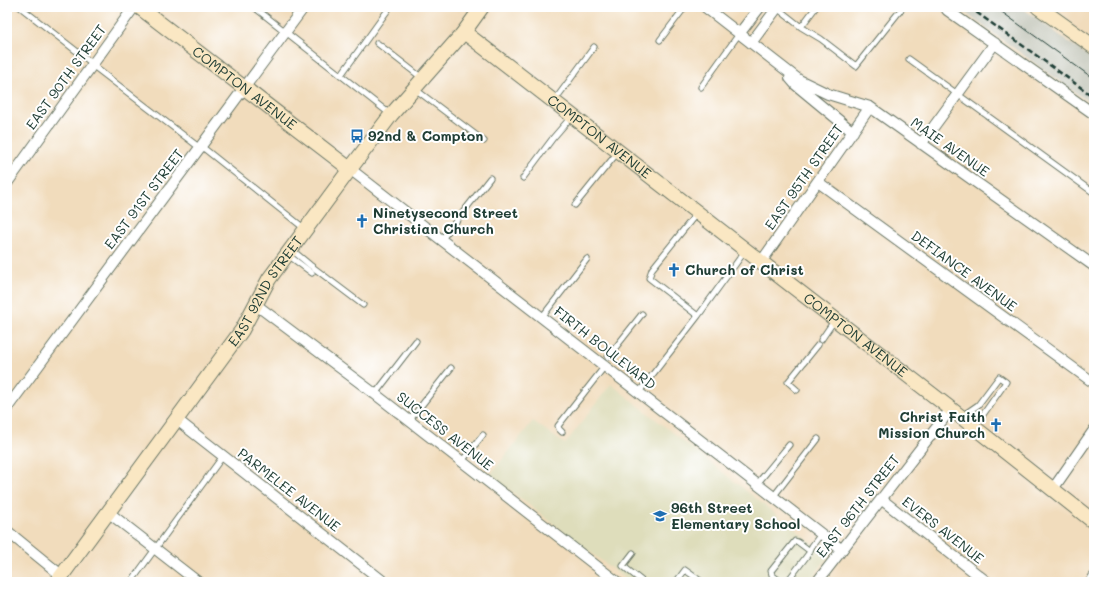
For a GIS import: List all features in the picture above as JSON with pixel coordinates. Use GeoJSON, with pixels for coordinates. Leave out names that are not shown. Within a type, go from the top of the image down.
{"type":"FeatureCollection","features":[{"type":"Feature","properties":{"kind":"main road","name":"COMPTON AVENUE"},"geometry":{"type":"LineString","coordinates":[[138,7],[350,169]]}},
{"type":"Feature","properties":{"kind":"main road","name":"EAST 92ND STREET"},"geometry":{"type":"LineString","coordinates":[[59,579],[242,330],[269,279],[350,169],[391,115],[464,32],[482,7]]}},
{"type":"Feature","properties":{"kind":"main road"},"geometry":{"type":"LineString","coordinates":[[1038,7],[1094,48]]}},
{"type":"Feature","properties":{"kind":"main road","name":"COMPTON AVENUE"},"geometry":{"type":"LineString","coordinates":[[464,32],[573,115],[1094,522]]}},
{"type":"Feature","properties":{"kind":"street","name":"EAST 90TH STREET"},"geometry":{"type":"LineString","coordinates":[[7,183],[134,7]]}},
{"type":"Feature","properties":{"kind":"street","name":"EAST 91ST STREET"},"geometry":{"type":"LineString","coordinates":[[7,408],[304,7]]}},
{"type":"Feature","properties":{"kind":"street","name":"MAIE AVENUE"},"geometry":{"type":"LineString","coordinates":[[705,7],[799,80],[821,91],[870,107],[1094,266]]}},
{"type":"Feature","properties":{"kind":"street"},"geometry":{"type":"LineString","coordinates":[[739,34],[760,7]]}},
{"type":"Feature","properties":{"kind":"street"},"geometry":{"type":"LineString","coordinates":[[751,43],[777,8]]}},
{"type":"Feature","properties":{"kind":"street"},"geometry":{"type":"LineString","coordinates":[[947,10],[1094,114]]}},
{"type":"Feature","properties":{"kind":"street"},"geometry":{"type":"LineString","coordinates":[[921,144],[995,43]]}},
{"type":"Feature","properties":{"kind":"street","name":"MAIE AVENUE"},"geometry":{"type":"LineString","coordinates":[[781,67],[796,85],[853,132]]}},
{"type":"Feature","properties":{"kind":"street","name":"EAST 95TH STREET"},"geometry":{"type":"LineString","coordinates":[[761,262],[870,107]]}},
{"type":"Feature","properties":{"kind":"street","name":"FIRTH BOULEVARD"},"geometry":{"type":"LineString","coordinates":[[350,169],[542,317],[605,362],[639,392],[842,550]]}},
{"type":"Feature","properties":{"kind":"street","name":"DEFIANCE AVENUE"},"geometry":{"type":"LineString","coordinates":[[818,182],[1094,383]]}},
{"type":"Feature","properties":{"kind":"street","name":"SUCCESS AVENUE"},"geometry":{"type":"LineString","coordinates":[[255,304],[375,394],[618,582]]}},
{"type":"Feature","properties":{"kind":"street","name":"EAST 96TH STREET"},"geometry":{"type":"LineString","coordinates":[[817,582],[881,499],[956,413]]}},
{"type":"Feature","properties":{"kind":"street","name":"PARMELEE AVENUE"},"geometry":{"type":"LineString","coordinates":[[176,419],[384,582]]}},
{"type":"Feature","properties":{"kind":"street"},"geometry":{"type":"LineString","coordinates":[[1052,489],[1094,430]]}},
{"type":"Feature","properties":{"kind":"street","name":"EVERS AVENUE"},"geometry":{"type":"LineString","coordinates":[[881,499],[987,582]]}},
{"type":"Feature","properties":{"kind":"street"},"geometry":{"type":"LineString","coordinates":[[108,512],[198,582]]}},
{"type":"Feature","properties":{"kind":"street"},"geometry":{"type":"LineString","coordinates":[[7,531],[59,579]]}},
{"type":"Feature","properties":{"kind":"street"},"geometry":{"type":"LineString","coordinates":[[1090,582],[1094,577]]}},
{"type":"Feature","properties":{"kind":"lane"},"geometry":{"type":"LineString","coordinates":[[20,7],[305,230]]}},
{"type":"Feature","properties":{"kind":"lane"},"geometry":{"type":"LineString","coordinates":[[254,7],[391,115]]}},
{"type":"Feature","properties":{"kind":"lane"},"geometry":{"type":"LineString","coordinates":[[340,75],[390,7]]}},
{"type":"Feature","properties":{"kind":"lane"},"geometry":{"type":"LineString","coordinates":[[660,40],[685,7]]}},
{"type":"Feature","properties":{"kind":"lane"},"geometry":{"type":"LineString","coordinates":[[801,26],[816,7]]}},
{"type":"Feature","properties":{"kind":"lane"},"geometry":{"type":"LineString","coordinates":[[777,8],[856,66],[903,7]]}},
{"type":"Feature","properties":{"kind":"lane"},"geometry":{"type":"LineString","coordinates":[[701,87],[739,34]]}},
{"type":"Feature","properties":{"kind":"lane"},"geometry":{"type":"LineString","coordinates":[[377,43],[419,84],[484,141]]}},
{"type":"Feature","properties":{"kind":"lane"},"geometry":{"type":"LineString","coordinates":[[554,101],[594,47]]}},
{"type":"Feature","properties":{"kind":"lane"},"geometry":{"type":"LineString","coordinates":[[909,59],[1094,193]]}},
{"type":"Feature","properties":{"kind":"lane"},"geometry":{"type":"LineString","coordinates":[[523,178],[553,138],[573,115]]}},
{"type":"Feature","properties":{"kind":"lane"},"geometry":{"type":"LineString","coordinates":[[575,205],[618,151]]}},
{"type":"Feature","properties":{"kind":"lane"},"geometry":{"type":"LineString","coordinates":[[442,239],[490,178]]}},
{"type":"Feature","properties":{"kind":"lane"},"geometry":{"type":"LineString","coordinates":[[698,213],[652,269],[649,278],[698,316]]}},
{"type":"Feature","properties":{"kind":"lane"},"geometry":{"type":"LineString","coordinates":[[639,392],[698,316],[746,250]]}},
{"type":"Feature","properties":{"kind":"lane"},"geometry":{"type":"LineString","coordinates":[[289,252],[312,273]]}},
{"type":"Feature","properties":{"kind":"lane"},"geometry":{"type":"LineString","coordinates":[[289,252],[364,305]]}},
{"type":"Feature","properties":{"kind":"lane"},"geometry":{"type":"LineString","coordinates":[[542,317],[587,259]]}},
{"type":"Feature","properties":{"kind":"lane"},"geometry":{"type":"LineString","coordinates":[[562,432],[558,426],[642,314]]}},
{"type":"Feature","properties":{"kind":"lane"},"geometry":{"type":"LineString","coordinates":[[821,340],[835,320]]}},
{"type":"Feature","properties":{"kind":"lane"},"geometry":{"type":"LineString","coordinates":[[375,394],[416,340]]}},
{"type":"Feature","properties":{"kind":"lane"},"geometry":{"type":"LineString","coordinates":[[797,390],[788,382],[818,345]]}},
{"type":"Feature","properties":{"kind":"lane"},"geometry":{"type":"LineString","coordinates":[[409,421],[451,368]]}},
{"type":"Feature","properties":{"kind":"lane"},"geometry":{"type":"LineString","coordinates":[[956,413],[978,405],[999,377],[1006,382],[974,428]]}},
{"type":"Feature","properties":{"kind":"lane"},"geometry":{"type":"LineString","coordinates":[[462,462],[483,435]]}},
{"type":"Feature","properties":{"kind":"lane"},"geometry":{"type":"LineString","coordinates":[[773,497],[818,439]]}},
{"type":"Feature","properties":{"kind":"lane"},"geometry":{"type":"LineString","coordinates":[[757,484],[789,445]]}},
{"type":"Feature","properties":{"kind":"lane"},"geometry":{"type":"LineString","coordinates":[[132,582],[223,456]]}},
{"type":"Feature","properties":{"kind":"lane"},"geometry":{"type":"LineString","coordinates":[[787,582],[810,553],[812,546],[821,534]]}},
{"type":"Feature","properties":{"kind":"lane"},"geometry":{"type":"LineString","coordinates":[[781,582],[772,575],[771,572],[795,541],[810,551]]}},
{"type":"Feature","properties":{"kind":"lane"},"geometry":{"type":"LineString","coordinates":[[633,553],[623,566],[643,582]]}},
{"type":"Feature","properties":{"kind":"lane"},"geometry":{"type":"LineString","coordinates":[[676,582],[686,570],[702,582]]}},
{"type":"Feature","properties":{"kind":"shaded area"},"geometry":{"type":"Polygon","coordinates":[[[957,7],[1021,7],[1094,60],[1094,106],[957,7]]]}},
{"type":"Feature","properties":{"kind":"shaded area","name":"96th Street Elementary School"},"geometry":{"type":"Polygon","coordinates":[[[611,384],[829,556],[809,582],[629,582],[490,475],[533,421],[565,444],[611,384]]]}},
{"type":"Feature","properties":{"kind":"tram line"},"geometry":{"type":"LineString","coordinates":[[995,7],[1094,79]]}},
{"type":"Feature","properties":{"kind":"railway"},"geometry":{"type":"LineString","coordinates":[[969,7],[1094,97]]}},
{"type":"Feature","properties":{"kind":"place","name":"92nd & Compton"},"geometry":{"type":"Point","coordinates":[357,136]}},
{"type":"Feature","properties":{"kind":"place","name":"Ninetysecond Street Christian Church"},"geometry":{"type":"Point","coordinates":[362,221]}},
{"type":"Feature","properties":{"kind":"place","name":"Church of Christ"},"geometry":{"type":"Point","coordinates":[674,270]}},
{"type":"Feature","properties":{"kind":"place","name":"Christ Faith Mission Church"},"geometry":{"type":"Point","coordinates":[996,425]}},
{"type":"Feature","properties":{"kind":"place","name":"96th Street Elementary School"},"geometry":{"type":"Point","coordinates":[660,516]}}]}
